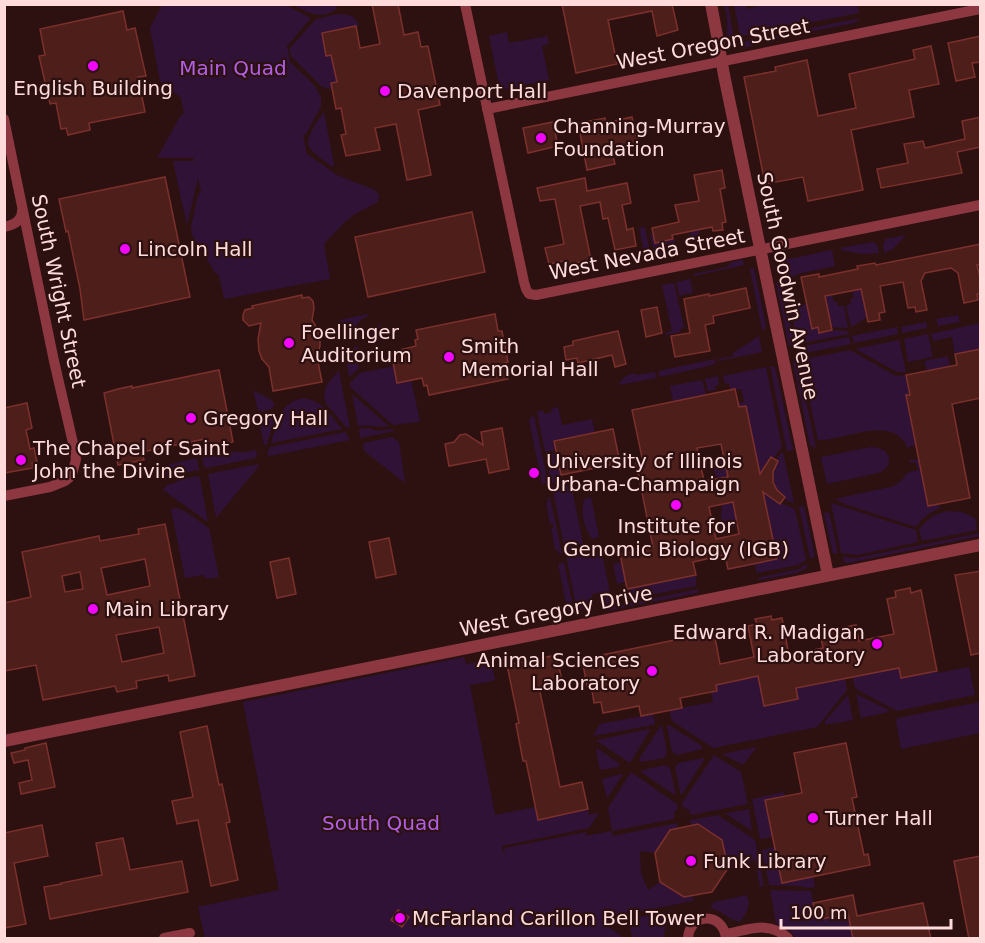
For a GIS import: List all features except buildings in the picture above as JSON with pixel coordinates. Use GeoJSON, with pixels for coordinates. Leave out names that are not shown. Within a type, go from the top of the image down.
{"type":"FeatureCollection","features":[{"type":"Feature","properties":{"kind":"street"},"geometry":{"type":"LineString","coordinates":[[465,4],[487,109]]}},
{"type":"Feature","properties":{"kind":"street","name":"South Goodwin Avenue"},"geometry":{"type":"LineString","coordinates":[[711,4],[828,575]]}},
{"type":"Feature","properties":{"kind":"street","name":"West Oregon Street"},"geometry":{"type":"LineString","coordinates":[[487,109],[981,9]]}},
{"type":"Feature","properties":{"kind":"street","name":"West Nevada Street"},"geometry":{"type":"LineString","coordinates":[[487,109],[525,289],[531,295],[981,205]]}},
{"type":"Feature","properties":{"kind":"street","name":"South Wright Street"},"geometry":{"type":"LineString","coordinates":[[4,119],[75,459],[69,478],[56,485],[4,496]]}},
{"type":"Feature","properties":{"kind":"street"},"geometry":{"type":"LineString","coordinates":[[6,227],[20,220],[22,208]]}},
{"type":"Feature","properties":{"kind":"street"},"geometry":{"type":"LineString","coordinates":[[6,227],[19,229],[28,234]]}},
{"type":"Feature","properties":{"kind":"street","name":"West Gregory Drive"},"geometry":{"type":"LineString","coordinates":[[4,741],[981,545]]}},
{"type":"Feature","properties":{"kind":"street"},"geometry":{"type":"LineString","coordinates":[[688,939],[689,930],[703,919],[715,920],[724,929],[726,937],[758,927],[766,927],[775,929],[788,939]]}},
{"type":"Feature","properties":{"kind":"street"},"geometry":{"type":"LineString","coordinates":[[164,939],[190,933]]}},
{"type":"Feature","properties":{"kind":"green space"},"geometry":{"type":"Polygon","coordinates":[[[768,4],[857,5],[859,13],[740,35],[734,5],[746,5],[747,9],[768,4]]]}},
{"type":"Feature","properties":{"kind":"green space","name":"Main Quad"},"geometry":{"type":"Polygon","coordinates":[[[160,5],[286,5],[311,18],[287,46],[290,62],[314,85],[321,97],[321,106],[306,134],[303,135],[307,155],[337,175],[375,190],[379,195],[378,202],[346,221],[324,244],[330,279],[224,299],[219,275],[216,274],[192,235],[191,227],[198,194],[201,192],[198,178],[187,226],[173,161],[194,161],[193,158],[157,158],[181,115],[184,114],[181,98],[160,81],[150,28],[160,5]]]}},
{"type":"Feature","properties":{"kind":"green space"},"geometry":{"type":"Polygon","coordinates":[[[293,5],[336,5],[336,9],[331,13],[320,15],[309,13],[293,5]]]}},
{"type":"Feature","properties":{"kind":"green space"},"geometry":{"type":"Polygon","coordinates":[[[724,5],[728,5],[734,38],[730,41],[727,32],[724,5]]]}},
{"type":"Feature","properties":{"kind":"green space"},"geometry":{"type":"Polygon","coordinates":[[[338,14],[351,16],[359,26],[322,33],[326,55],[331,55],[337,82],[331,83],[332,89],[322,87],[291,56],[289,49],[316,19],[338,14]]]}},
{"type":"Feature","properties":{"kind":"green space"},"geometry":{"type":"Polygon","coordinates":[[[860,18],[854,23],[758,42],[753,46],[741,48],[740,44],[742,42],[860,18]]]}},
{"type":"Feature","properties":{"kind":"green space"},"geometry":{"type":"Polygon","coordinates":[[[507,32],[509,43],[548,36],[549,44],[542,46],[549,80],[500,90],[489,36],[507,32]]]}},
{"type":"Feature","properties":{"kind":"green space"},"geometry":{"type":"Polygon","coordinates":[[[324,112],[333,167],[314,153],[308,143],[311,132],[324,112]]]}},
{"type":"Feature","properties":{"kind":"green space"},"geometry":{"type":"Polygon","coordinates":[[[644,227],[651,256],[634,259],[633,254],[644,251],[639,228],[644,227]]]}},
{"type":"Feature","properties":{"kind":"green space"},"geometry":{"type":"Polygon","coordinates":[[[698,229],[702,245],[692,247],[688,235],[691,231],[698,229]]]}},
{"type":"Feature","properties":{"kind":"green space"},"geometry":{"type":"Polygon","coordinates":[[[650,233],[655,243],[674,239],[677,250],[654,254],[650,233]]]}},
{"type":"Feature","properties":{"kind":"green space"},"geometry":{"type":"Polygon","coordinates":[[[906,235],[893,249],[884,253],[885,239],[906,235]]]}},
{"type":"Feature","properties":{"kind":"green space"},"geometry":{"type":"Polygon","coordinates":[[[873,242],[877,245],[879,253],[862,254],[841,250],[841,248],[873,242]]]}},
{"type":"Feature","properties":{"kind":"green space"},"geometry":{"type":"Polygon","coordinates":[[[832,250],[835,266],[798,274],[793,277],[793,282],[789,283],[794,306],[807,304],[812,328],[818,327],[820,333],[836,330],[848,331],[849,334],[798,344],[780,261],[832,250]]]}},
{"type":"Feature","properties":{"kind":"green space"},"geometry":{"type":"Polygon","coordinates":[[[743,260],[744,265],[694,276],[693,274],[727,267],[732,262],[743,260]]]}},
{"type":"Feature","properties":{"kind":"green space"},"geometry":{"type":"Polygon","coordinates":[[[753,268],[766,326],[762,330],[750,269],[753,268]]]}},
{"type":"Feature","properties":{"kind":"green space"},"geometry":{"type":"Polygon","coordinates":[[[690,279],[693,293],[680,297],[676,282],[690,279]]]}},
{"type":"Feature","properties":{"kind":"green space"},"geometry":{"type":"Polygon","coordinates":[[[782,282],[795,345],[789,346],[776,283],[782,282]]]}},
{"type":"Feature","properties":{"kind":"green space"},"geometry":{"type":"Polygon","coordinates":[[[674,283],[684,327],[680,332],[666,335],[665,333],[672,331],[662,285],[674,283]]]}},
{"type":"Feature","properties":{"kind":"green space"},"geometry":{"type":"Polygon","coordinates":[[[861,289],[867,318],[851,327],[846,306],[851,303],[850,299],[854,298],[852,291],[861,289]]]}},
{"type":"Feature","properties":{"kind":"green space"},"geometry":{"type":"Polygon","coordinates":[[[832,295],[838,306],[844,306],[848,328],[831,327],[825,296],[832,295]]]}},
{"type":"Feature","properties":{"kind":"green space"},"geometry":{"type":"Polygon","coordinates":[[[368,314],[369,316],[361,320],[349,333],[342,331],[340,320],[368,314]]]}},
{"type":"Feature","properties":{"kind":"green space"},"geometry":{"type":"Polygon","coordinates":[[[958,315],[960,322],[938,326],[936,319],[958,315]]]}},
{"type":"Feature","properties":{"kind":"green space"},"geometry":{"type":"Polygon","coordinates":[[[926,322],[927,328],[902,333],[901,327],[926,322]]]}},
{"type":"Feature","properties":{"kind":"green space"},"geometry":{"type":"Polygon","coordinates":[[[980,323],[980,349],[955,354],[952,337],[933,341],[931,334],[980,323]]]}},
{"type":"Feature","properties":{"kind":"green space"},"geometry":{"type":"Polygon","coordinates":[[[378,325],[386,329],[387,335],[384,339],[371,343],[364,341],[362,334],[365,330],[378,325]]]}},
{"type":"Feature","properties":{"kind":"green space"},"geometry":{"type":"Polygon","coordinates":[[[897,327],[898,334],[854,343],[852,336],[897,327]]]}},
{"type":"Feature","properties":{"kind":"green space"},"geometry":{"type":"Polygon","coordinates":[[[928,334],[933,357],[908,362],[904,339],[928,334]]]}},
{"type":"Feature","properties":{"kind":"green space"},"geometry":{"type":"Polygon","coordinates":[[[759,336],[762,352],[719,361],[719,359],[734,356],[733,353],[759,336]]]}},
{"type":"Feature","properties":{"kind":"green space"},"geometry":{"type":"Polygon","coordinates":[[[849,337],[851,344],[800,354],[798,347],[849,337]]]}},
{"type":"Feature","properties":{"kind":"green space"},"geometry":{"type":"Polygon","coordinates":[[[899,340],[906,372],[897,372],[855,349],[899,340]]]}},
{"type":"Feature","properties":{"kind":"green space"},"geometry":{"type":"Polygon","coordinates":[[[355,347],[358,347],[360,358],[357,359],[359,369],[349,377],[346,358],[355,347]]]}},
{"type":"Feature","properties":{"kind":"green space"},"geometry":{"type":"Polygon","coordinates":[[[850,350],[896,376],[906,375],[910,395],[907,395],[916,445],[908,449],[901,438],[892,432],[880,430],[818,440],[801,360],[850,350]]]}},
{"type":"Feature","properties":{"kind":"green space"},"geometry":{"type":"Polygon","coordinates":[[[948,356],[950,367],[927,371],[924,361],[948,356]]]}},
{"type":"Feature","properties":{"kind":"green space"},"geometry":{"type":"Polygon","coordinates":[[[715,359],[716,363],[705,367],[660,377],[658,371],[715,359]]]}},
{"type":"Feature","properties":{"kind":"green space"},"geometry":{"type":"Polygon","coordinates":[[[797,360],[816,448],[810,445],[793,362],[797,360]]]}},
{"type":"Feature","properties":{"kind":"green space"},"geometry":{"type":"Polygon","coordinates":[[[394,366],[397,383],[411,380],[420,421],[418,422],[393,425],[350,387],[350,383],[360,373],[394,366]]]}},
{"type":"Feature","properties":{"kind":"green space"},"geometry":{"type":"Polygon","coordinates":[[[770,366],[775,367],[793,450],[787,451],[770,366]]]}},
{"type":"Feature","properties":{"kind":"green space"},"geometry":{"type":"Polygon","coordinates":[[[766,367],[782,447],[773,458],[771,457],[765,471],[760,475],[746,406],[739,407],[738,403],[744,402],[741,389],[730,390],[729,383],[725,384],[723,376],[766,367]]]}},
{"type":"Feature","properties":{"kind":"green space"},"geometry":{"type":"Polygon","coordinates":[[[339,371],[350,427],[347,428],[326,404],[325,398],[327,385],[339,371]]]}},
{"type":"Feature","properties":{"kind":"green space"},"geometry":{"type":"Polygon","coordinates":[[[655,372],[656,378],[619,385],[624,378],[630,375],[655,372]]]}},
{"type":"Feature","properties":{"kind":"green space"},"geometry":{"type":"Polygon","coordinates":[[[718,376],[719,385],[715,386],[716,390],[708,391],[705,379],[718,376]]]}},
{"type":"Feature","properties":{"kind":"green space"},"geometry":{"type":"Polygon","coordinates":[[[702,380],[706,395],[673,402],[670,386],[702,380]]]}},
{"type":"Feature","properties":{"kind":"green space"},"geometry":{"type":"Polygon","coordinates":[[[253,390],[270,399],[274,403],[273,408],[258,411],[253,390]]]}},
{"type":"Feature","properties":{"kind":"green space"},"geometry":{"type":"Polygon","coordinates":[[[352,394],[389,426],[358,426],[352,394]]]}},
{"type":"Feature","properties":{"kind":"green space"},"geometry":{"type":"Polygon","coordinates":[[[302,398],[320,405],[342,429],[271,443],[283,410],[302,398]]]}},
{"type":"Feature","properties":{"kind":"green space"},"geometry":{"type":"Polygon","coordinates":[[[558,407],[562,425],[592,419],[595,433],[554,441],[556,450],[545,452],[537,412],[543,410],[544,414],[558,407]]]}},
{"type":"Feature","properties":{"kind":"green space"},"geometry":{"type":"Polygon","coordinates":[[[270,413],[274,421],[267,444],[264,445],[258,416],[270,413]]]}},
{"type":"Feature","properties":{"kind":"green space"},"geometry":{"type":"Polygon","coordinates":[[[534,416],[548,483],[542,484],[529,420],[534,416]]]}},
{"type":"Feature","properties":{"kind":"green space"},"geometry":{"type":"Polygon","coordinates":[[[369,428],[377,431],[392,429],[395,431],[360,438],[359,429],[369,428]]]}},
{"type":"Feature","properties":{"kind":"green space"},"geometry":{"type":"Polygon","coordinates":[[[345,432],[350,440],[269,456],[267,454],[270,447],[345,432]]]}},
{"type":"Feature","properties":{"kind":"green space"},"geometry":{"type":"Polygon","coordinates":[[[392,437],[399,442],[405,483],[364,451],[364,443],[392,437]]]}},
{"type":"Feature","properties":{"kind":"green space"},"geometry":{"type":"Polygon","coordinates":[[[871,447],[887,453],[889,462],[884,470],[827,484],[821,457],[871,447]]]}},
{"type":"Feature","properties":{"kind":"green space"},"geometry":{"type":"Polygon","coordinates":[[[256,450],[256,458],[204,467],[202,458],[230,452],[256,450]]]}},
{"type":"Feature","properties":{"kind":"green space"},"geometry":{"type":"Polygon","coordinates":[[[556,453],[562,481],[551,483],[546,455],[556,453]]]}},
{"type":"Feature","properties":{"kind":"green space"},"geometry":{"type":"Polygon","coordinates":[[[783,453],[793,503],[784,499],[785,497],[775,485],[774,471],[778,461],[776,460],[783,453]]]}},
{"type":"Feature","properties":{"kind":"green space"},"geometry":{"type":"Polygon","coordinates":[[[197,458],[199,470],[159,476],[157,467],[197,458]]]}},
{"type":"Feature","properties":{"kind":"green space"},"geometry":{"type":"Polygon","coordinates":[[[909,458],[919,459],[940,508],[926,516],[916,527],[835,499],[894,486],[907,473],[918,470],[916,462],[910,463],[909,458]]]}},
{"type":"Feature","properties":{"kind":"green space"},"geometry":{"type":"Polygon","coordinates":[[[724,459],[728,477],[718,479],[714,468],[719,466],[718,460],[724,459]]]}},
{"type":"Feature","properties":{"kind":"green space"},"geometry":{"type":"Polygon","coordinates":[[[258,464],[259,466],[216,518],[208,474],[258,464]]]}},
{"type":"Feature","properties":{"kind":"green space"},"geometry":{"type":"Polygon","coordinates":[[[197,476],[200,478],[208,522],[163,490],[167,485],[179,480],[197,476]]]}},
{"type":"Feature","properties":{"kind":"green space"},"geometry":{"type":"Polygon","coordinates":[[[564,484],[565,486],[571,485],[585,552],[595,550],[596,554],[602,553],[612,603],[602,605],[600,593],[592,594],[594,606],[577,610],[552,486],[564,484]]]}},
{"type":"Feature","properties":{"kind":"green space"},"geometry":{"type":"Polygon","coordinates":[[[763,491],[780,504],[795,509],[806,560],[798,565],[757,573],[755,565],[728,570],[777,559],[763,491]]]}},
{"type":"Feature","properties":{"kind":"green space"},"geometry":{"type":"Polygon","coordinates":[[[550,497],[562,553],[559,554],[558,550],[555,550],[551,528],[553,524],[550,524],[546,503],[550,497]]]}},
{"type":"Feature","properties":{"kind":"green space"},"geometry":{"type":"Polygon","coordinates":[[[591,497],[599,537],[592,539],[585,525],[583,510],[584,499],[591,497]]]}},
{"type":"Feature","properties":{"kind":"green space"},"geometry":{"type":"Polygon","coordinates":[[[733,502],[738,526],[720,530],[722,505],[733,502]]]}},
{"type":"Feature","properties":{"kind":"green space"},"geometry":{"type":"Polygon","coordinates":[[[831,503],[916,530],[918,542],[857,555],[841,553],[831,503]]]}},
{"type":"Feature","properties":{"kind":"green space"},"geometry":{"type":"Polygon","coordinates":[[[804,506],[815,557],[810,558],[799,507],[804,506]]]}},
{"type":"Feature","properties":{"kind":"green space"},"geometry":{"type":"Polygon","coordinates":[[[177,508],[209,528],[219,577],[207,579],[203,575],[185,578],[171,509],[177,508]]]}},
{"type":"Feature","properties":{"kind":"green space"},"geometry":{"type":"Polygon","coordinates":[[[949,511],[962,512],[975,518],[977,530],[922,541],[919,529],[922,525],[936,515],[949,511]]]}},
{"type":"Feature","properties":{"kind":"green space"},"geometry":{"type":"Polygon","coordinates":[[[829,512],[838,553],[833,554],[824,513],[829,512]]]}},
{"type":"Feature","properties":{"kind":"green space"},"geometry":{"type":"Polygon","coordinates":[[[980,533],[980,536],[844,562],[843,556],[856,558],[980,533]]]}},
{"type":"Feature","properties":{"kind":"green space"},"geometry":{"type":"Polygon","coordinates":[[[564,562],[574,611],[568,612],[558,564],[564,562]]]}},
{"type":"Feature","properties":{"kind":"green space"},"geometry":{"type":"Polygon","coordinates":[[[622,562],[626,582],[617,584],[613,564],[622,562]]]}},
{"type":"Feature","properties":{"kind":"green space"},"geometry":{"type":"Polygon","coordinates":[[[806,564],[807,568],[796,573],[758,579],[799,569],[806,564]]]}},
{"type":"Feature","properties":{"kind":"green space"},"geometry":{"type":"Polygon","coordinates":[[[696,575],[696,586],[629,599],[627,589],[696,575]]]}},
{"type":"Feature","properties":{"kind":"green space"},"geometry":{"type":"Polygon","coordinates":[[[699,589],[697,593],[606,611],[602,609],[699,589]]]}},
{"type":"Feature","properties":{"kind":"green space","name":"South Quad"},"geometry":{"type":"Polygon","coordinates":[[[464,657],[466,664],[490,660],[495,679],[470,685],[495,815],[535,807],[538,820],[587,809],[589,815],[599,813],[589,828],[502,846],[503,852],[505,852],[504,848],[587,832],[585,836],[612,831],[613,836],[677,823],[678,828],[670,830],[655,853],[640,851],[641,873],[648,890],[660,882],[684,897],[692,896],[693,901],[627,912],[629,919],[671,911],[664,938],[632,937],[628,919],[604,924],[624,938],[205,938],[198,907],[279,890],[243,702],[464,657]]]}},
{"type":"Feature","properties":{"kind":"green space"},"geometry":{"type":"Polygon","coordinates":[[[969,667],[975,695],[897,711],[856,689],[852,677],[899,668],[902,678],[969,667]]]}},
{"type":"Feature","properties":{"kind":"green space"},"geometry":{"type":"Polygon","coordinates":[[[758,676],[764,706],[798,699],[796,688],[845,678],[847,690],[817,727],[713,748],[672,721],[669,710],[713,702],[711,692],[716,685],[758,676]]]}},
{"type":"Feature","properties":{"kind":"green space"},"geometry":{"type":"Polygon","coordinates":[[[856,694],[887,709],[889,712],[861,718],[856,694]]]}},
{"type":"Feature","properties":{"kind":"green space"},"geometry":{"type":"Polygon","coordinates":[[[848,695],[853,720],[825,725],[825,721],[848,695]]]}},
{"type":"Feature","properties":{"kind":"green space"},"geometry":{"type":"Polygon","coordinates":[[[980,702],[980,733],[901,749],[897,718],[980,702]]]}},
{"type":"Feature","properties":{"kind":"green space"},"geometry":{"type":"Polygon","coordinates":[[[653,714],[654,725],[593,736],[600,724],[653,714]]]}},
{"type":"Feature","properties":{"kind":"green space"},"geometry":{"type":"Polygon","coordinates":[[[669,725],[702,746],[702,749],[677,755],[672,752],[667,726],[669,725]]]}},
{"type":"Feature","properties":{"kind":"green space"},"geometry":{"type":"Polygon","coordinates":[[[662,726],[667,753],[664,758],[640,762],[639,759],[662,726]]]}},
{"type":"Feature","properties":{"kind":"green space"},"geometry":{"type":"Polygon","coordinates":[[[649,729],[630,763],[597,741],[598,740],[649,729]]]}},
{"type":"Feature","properties":{"kind":"green space"},"geometry":{"type":"Polygon","coordinates":[[[757,747],[743,765],[722,754],[757,747]]]}},
{"type":"Feature","properties":{"kind":"green space"},"geometry":{"type":"Polygon","coordinates":[[[597,748],[620,764],[618,767],[600,770],[597,748]]]}},
{"type":"Feature","properties":{"kind":"green space"},"geometry":{"type":"Polygon","coordinates":[[[714,755],[741,772],[748,804],[691,815],[682,803],[714,755]]]}},
{"type":"Feature","properties":{"kind":"green space"},"geometry":{"type":"Polygon","coordinates":[[[704,758],[681,796],[675,767],[679,763],[704,758]]]}},
{"type":"Feature","properties":{"kind":"green space"},"geometry":{"type":"Polygon","coordinates":[[[665,765],[670,768],[676,796],[641,772],[665,765]]]}},
{"type":"Feature","properties":{"kind":"green space"},"geometry":{"type":"Polygon","coordinates":[[[631,772],[677,804],[674,819],[612,831],[608,808],[631,772]]]}},
{"type":"Feature","properties":{"kind":"green space"},"geometry":{"type":"Polygon","coordinates":[[[623,774],[607,799],[602,779],[623,774]]]}},
{"type":"Feature","properties":{"kind":"green space"},"geometry":{"type":"Polygon","coordinates":[[[784,792],[785,796],[765,800],[773,837],[760,839],[752,799],[784,792]]]}},
{"type":"Feature","properties":{"kind":"green space"},"geometry":{"type":"Polygon","coordinates":[[[749,809],[752,831],[726,814],[727,813],[749,809]]]}},
{"type":"Feature","properties":{"kind":"green space"},"geometry":{"type":"Polygon","coordinates":[[[718,815],[755,840],[764,886],[760,887],[755,860],[728,868],[722,840],[698,824],[691,826],[690,820],[718,815]]]}},
{"type":"Feature","properties":{"kind":"green space"},"geometry":{"type":"Polygon","coordinates":[[[775,847],[813,876],[815,887],[769,885],[762,850],[775,847]]]}},
{"type":"Feature","properties":{"kind":"green space"},"geometry":{"type":"Polygon","coordinates":[[[770,890],[811,891],[817,920],[848,914],[853,938],[796,938],[790,931],[776,923],[770,890]]]}},
{"type":"Feature","properties":{"kind":"green space"},"geometry":{"type":"Polygon","coordinates":[[[746,895],[747,909],[739,922],[710,908],[714,902],[746,895]]]}},
{"type":"Feature","properties":{"kind":"place","name":"English Building"},"geometry":{"type":"Point","coordinates":[93,66]}},
{"type":"Feature","properties":{"kind":"place","name":"Davenport Hall"},"geometry":{"type":"Point","coordinates":[385,91]}},
{"type":"Feature","properties":{"kind":"place","name":"Channing-Murray Foundation"},"geometry":{"type":"Point","coordinates":[541,138]}},
{"type":"Feature","properties":{"kind":"place","name":"Lincoln Hall"},"geometry":{"type":"Point","coordinates":[125,249]}},
{"type":"Feature","properties":{"kind":"place","name":"Foellinger Auditorium"},"geometry":{"type":"Point","coordinates":[289,343]}},
{"type":"Feature","properties":{"kind":"place","name":"Smith Memorial Hall"},"geometry":{"type":"Point","coordinates":[449,357]}},
{"type":"Feature","properties":{"kind":"place","name":"Gregory Hall"},"geometry":{"type":"Point","coordinates":[191,418]}},
{"type":"Feature","properties":{"kind":"place","name":"The Chapel of Saint John the Divine"},"geometry":{"type":"Point","coordinates":[21,460]}},
{"type":"Feature","properties":{"kind":"place","name":"University of Illinois Urbana-Champaign"},"geometry":{"type":"Point","coordinates":[534,473]}},
{"type":"Feature","properties":{"kind":"place","name":"Institute for Genomic Biology (IGB)"},"geometry":{"type":"Point","coordinates":[676,505]}},
{"type":"Feature","properties":{"kind":"place","name":"Main Library"},"geometry":{"type":"Point","coordinates":[93,609]}},
{"type":"Feature","properties":{"kind":"place","name":"Edward R. Madigan Laboratory"},"geometry":{"type":"Point","coordinates":[877,644]}},
{"type":"Feature","properties":{"kind":"place","name":"Animal Sciences Laboratory"},"geometry":{"type":"Point","coordinates":[652,671]}},
{"type":"Feature","properties":{"kind":"place","name":"Turner Hall"},"geometry":{"type":"Point","coordinates":[813,818]}},
{"type":"Feature","properties":{"kind":"place","name":"Funk Library"},"geometry":{"type":"Point","coordinates":[691,861]}},
{"type":"Feature","properties":{"kind":"place","name":"McFarland Carillon Bell Tower"},"geometry":{"type":"Point","coordinates":[400,918]}}]}
